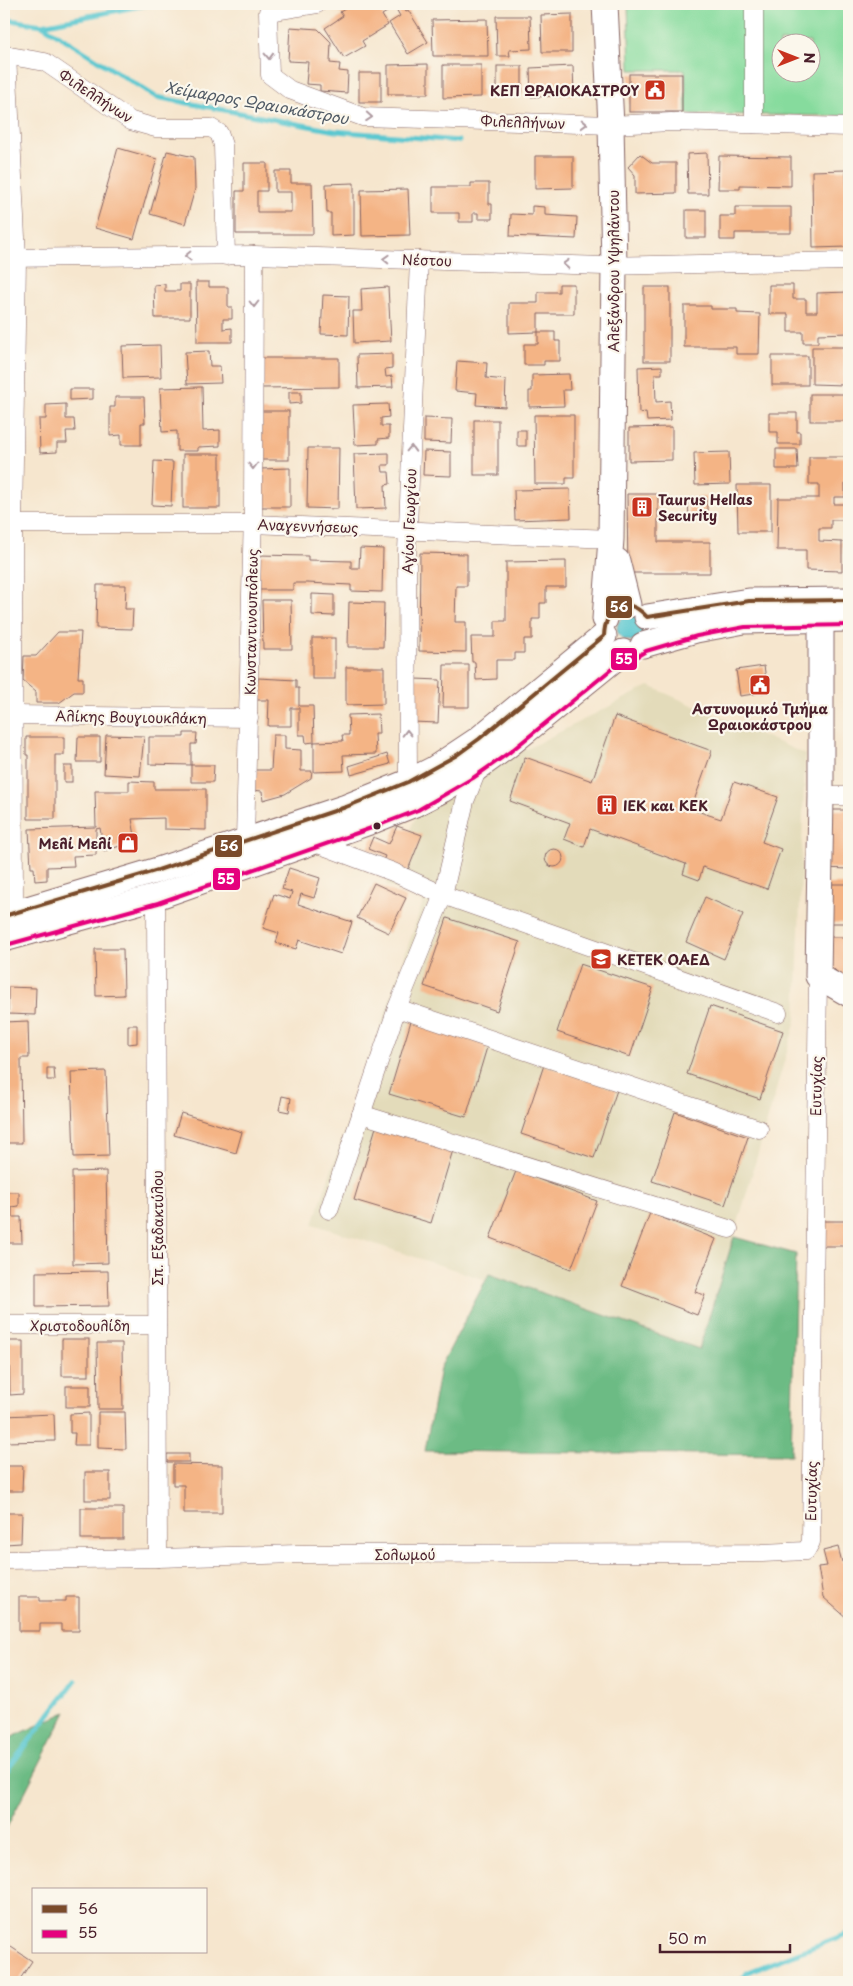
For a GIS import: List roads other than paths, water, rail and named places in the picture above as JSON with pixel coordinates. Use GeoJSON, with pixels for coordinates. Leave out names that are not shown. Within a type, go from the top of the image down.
{"type":"FeatureCollection","features":[{"type":"Feature","properties":{"kind":"main road","name":"Αλεξάνδρου Υψηλάντου"},"geometry":{"type":"LineString","coordinates":[[605,4],[611,125],[614,266],[612,539]]}},
{"type":"Feature","properties":{"kind":"main road"},"geometry":{"type":"LineString","coordinates":[[4,939],[156,897],[313,842],[415,804],[442,790],[479,766],[633,648],[650,632],[637,611],[612,539]]}},
{"type":"Feature","properties":{"kind":"main road"},"geometry":{"type":"LineString","coordinates":[[612,539],[604,627],[611,646],[633,648],[696,630],[735,623],[849,619]]}},
{"type":"Feature","properties":{"kind":"main road"},"geometry":{"type":"LineString","coordinates":[[9,915],[158,870],[346,807],[408,782],[457,755],[479,739],[604,627],[614,608],[637,611],[749,601],[849,600]]}},
{"type":"Feature","properties":{"kind":"main road","name":"Ευτυχίας"},"geometry":{"type":"LineString","coordinates":[[818,976],[821,796],[820,619]]}},
{"type":"Feature","properties":{"kind":"main road"},"geometry":{"type":"LineString","coordinates":[[818,976],[849,994]]}},
{"type":"Feature","properties":{"kind":"street","name":"Φιλελλήνων"},"geometry":{"type":"LineString","coordinates":[[317,4],[268,12],[270,75],[290,90],[363,117],[611,125],[671,122],[849,127]]}},
{"type":"Feature","properties":{"kind":"street"},"geometry":{"type":"LineString","coordinates":[[754,4],[754,124]]}},
{"type":"Feature","properties":{"kind":"street","name":"Φιλελλήνων"},"geometry":{"type":"LineString","coordinates":[[6,55],[45,62],[131,121],[156,128],[212,128],[219,132],[223,146],[226,256]]}},
{"type":"Feature","properties":{"kind":"street"},"geometry":{"type":"LineString","coordinates":[[6,55],[10,258],[8,683],[13,715],[9,740],[9,915]]}},
{"type":"Feature","properties":{"kind":"street","name":"Νέστου"},"geometry":{"type":"LineString","coordinates":[[10,258],[254,255],[614,266],[849,261]]}},
{"type":"Feature","properties":{"kind":"street","name":"Κωνσταντινουπόλεως"},"geometry":{"type":"LineString","coordinates":[[245,840],[253,524],[254,255]]}},
{"type":"Feature","properties":{"kind":"street","name":"Αγίου Γεωργίου"},"geometry":{"type":"LineString","coordinates":[[408,782],[408,530],[419,260]]}},
{"type":"Feature","properties":{"kind":"street","name":"Αναγεννήσεως"},"geometry":{"type":"LineString","coordinates":[[9,524],[253,524],[612,539]]}},
{"type":"Feature","properties":{"kind":"street","name":"Αλίκης Βουγιουκλάκη"},"geometry":{"type":"LineString","coordinates":[[13,715],[249,718]]}},
{"type":"Feature","properties":{"kind":"street"},"geometry":{"type":"LineString","coordinates":[[329,1210],[397,1008],[443,895],[465,801],[479,766]]}},
{"type":"Feature","properties":{"kind":"street"},"geometry":{"type":"LineString","coordinates":[[821,796],[849,796]]}},
{"type":"Feature","properties":{"kind":"street"},"geometry":{"type":"LineString","coordinates":[[313,842],[393,872],[443,895],[778,1012]]}},
{"type":"Feature","properties":{"kind":"street","name":"Σπ. Εξαδακτύλου"},"geometry":{"type":"LineString","coordinates":[[156,897],[158,1558]]}},
{"type":"Feature","properties":{"kind":"street","name":"Ευτυχίας"},"geometry":{"type":"LineString","coordinates":[[806,1551],[811,1542],[818,976]]}},
{"type":"Feature","properties":{"kind":"street"},"geometry":{"type":"LineString","coordinates":[[397,1008],[758,1129]]}},
{"type":"Feature","properties":{"kind":"street"},"geometry":{"type":"LineString","coordinates":[[361,1114],[729,1229]]}},
{"type":"Feature","properties":{"kind":"street","name":"Χριστοδουλίδη"},"geometry":{"type":"LineString","coordinates":[[4,1325],[157,1324]]}},
{"type":"Feature","properties":{"kind":"street","name":"Σολωμού"},"geometry":{"type":"LineString","coordinates":[[4,1560],[296,1554],[772,1553],[806,1551]]}},
{"type":"Feature","properties":{"kind":"water"},"geometry":{"type":"Polygon","coordinates":[[[630,615],[639,619],[643,628],[639,637],[630,641],[621,637],[617,628],[621,619],[630,615]]]}},
{"type":"Feature","properties":{"kind":"waterway","name":"Χείμαρρος Ωραιοκάστρου"},"geometry":{"type":"LineString","coordinates":[[4,19],[42,25],[151,4]]}},
{"type":"Feature","properties":{"kind":"waterway","name":"Χείμαρρος Ωραιοκάστρου"},"geometry":{"type":"LineString","coordinates":[[42,25],[156,97],[335,131],[459,141]]}},
{"type":"Feature","properties":{"kind":"waterway"},"geometry":{"type":"LineString","coordinates":[[4,1774],[75,1681]]}},
{"type":"Feature","properties":{"kind":"waterway"},"geometry":{"type":"LineString","coordinates":[[740,1982],[746,1973],[849,1933]]}},
{"type":"Feature","properties":{"kind":"place","name":"ΚΕΠ ΩΡΑΙΟΚΑΣΤΡΟΥ"},"geometry":{"type":"Point","coordinates":[655,90]}},
{"type":"Feature","properties":{"kind":"place","name":"Taurus Hellas Security"},"geometry":{"type":"Point","coordinates":[642,507]}},
{"type":"Feature","properties":{"kind":"place","name":"Αστυνομικό Τμήμα Ωραιοκάστρου"},"geometry":{"type":"Point","coordinates":[760,685]}},
{"type":"Feature","properties":{"kind":"place","name":"ΙΕΚ και ΚΕΚ"},"geometry":{"type":"Point","coordinates":[607,805]}},
{"type":"Feature","properties":{"kind":"place","name":"Μελί Μελί"},"geometry":{"type":"Point","coordinates":[128,843]}},
{"type":"Feature","properties":{"kind":"place","name":"ΚΕΤΕΚ ΟΑΕΔ"},"geometry":{"type":"Point","coordinates":[601,959]}}]}
